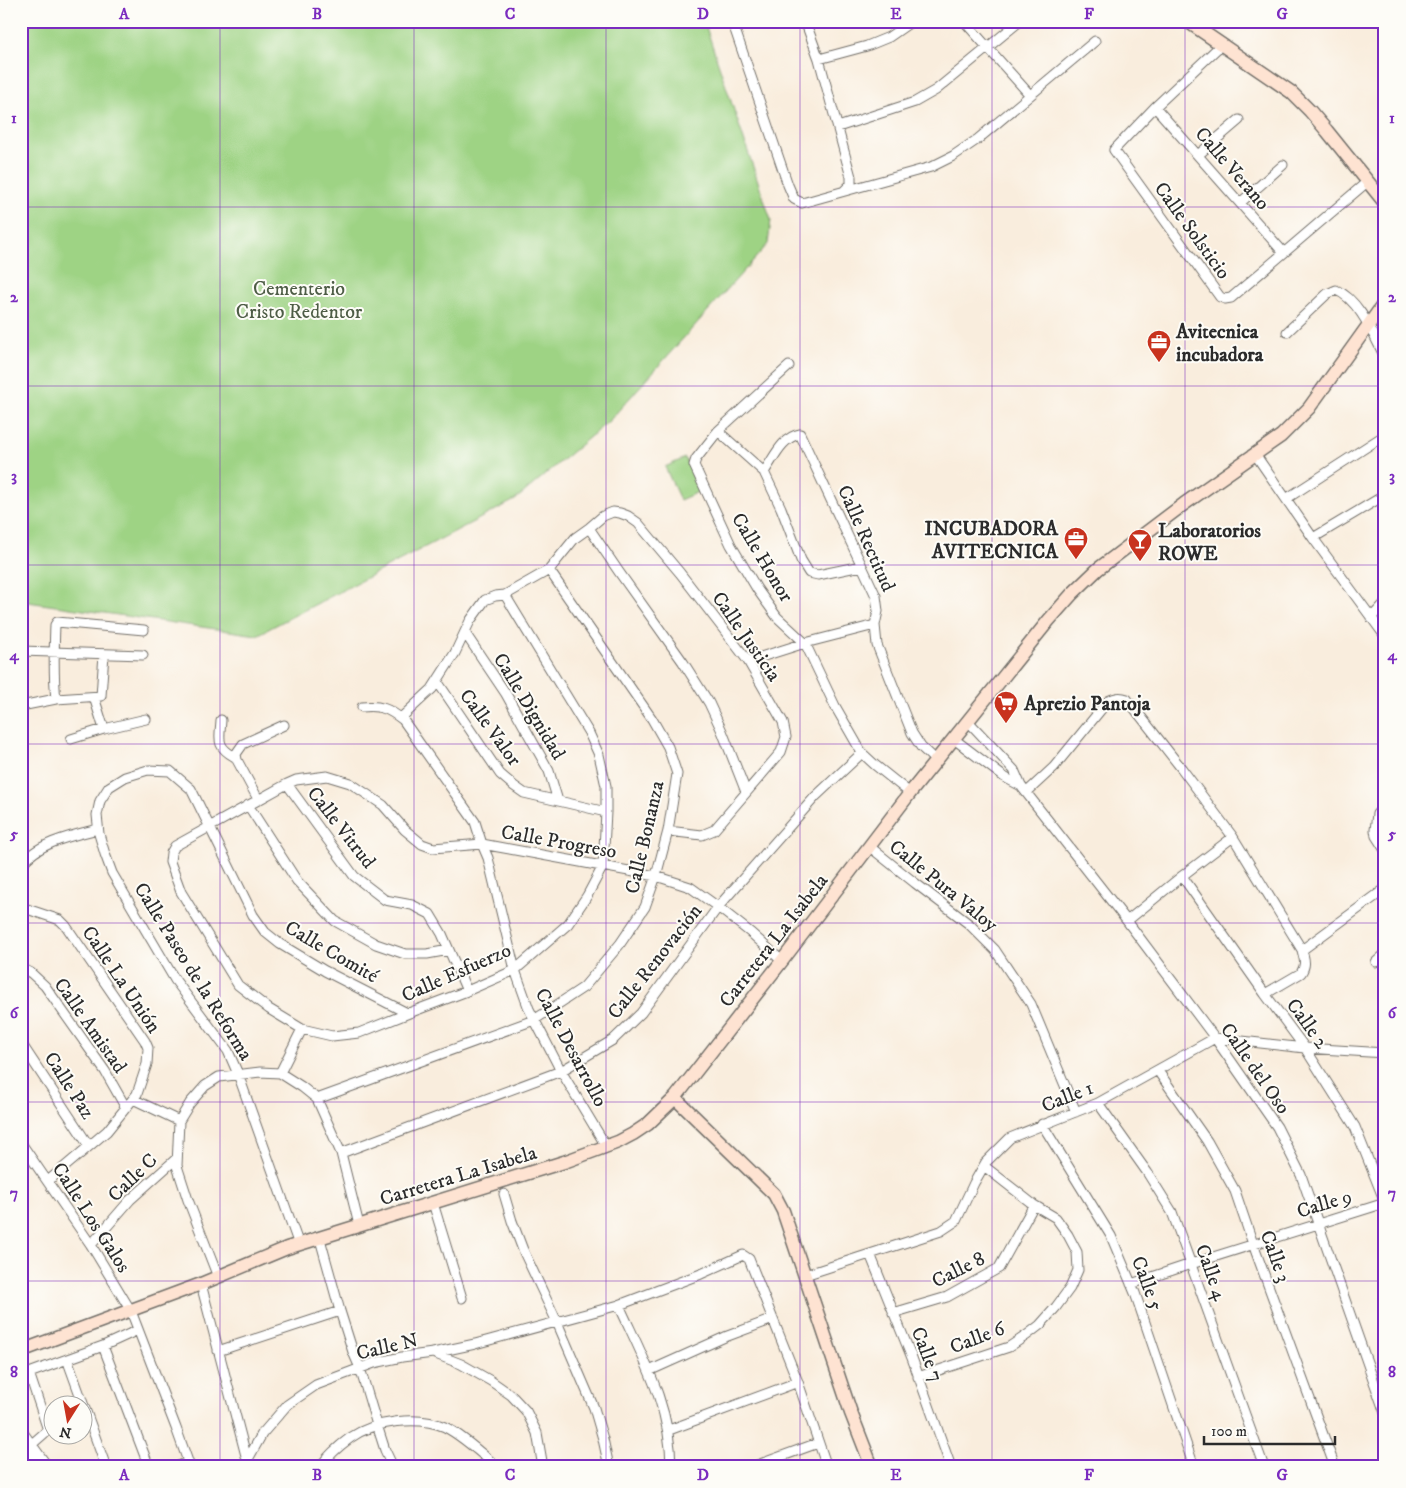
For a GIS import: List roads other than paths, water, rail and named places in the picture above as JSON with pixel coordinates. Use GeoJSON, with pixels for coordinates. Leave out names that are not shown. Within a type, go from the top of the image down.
{"type":"FeatureCollection","features":[{"type":"Feature","properties":{"kind":"main road"},"geometry":{"type":"LineString","coordinates":[[1187,21],[1291,92],[1327,131],[1385,204]]}},
{"type":"Feature","properties":{"kind":"main road","name":"Carretera La Isabela"},"geometry":{"type":"LineString","coordinates":[[21,1351],[201,1284],[287,1248],[564,1162],[626,1138],[648,1124],[674,1098],[782,961],[910,793],[1049,620],[1098,569],[1171,513],[1281,436],[1309,408],[1385,302]]}},
{"type":"Feature","properties":{"kind":"main road"},"geometry":{"type":"LineString","coordinates":[[674,1098],[774,1194],[783,1211],[851,1413],[872,1467]]}},
{"type":"Feature","properties":{"kind":"street"},"geometry":{"type":"LineString","coordinates":[[732,21],[788,185],[794,199],[802,203],[931,167],[953,156],[978,140],[1095,41]]}},
{"type":"Feature","properties":{"kind":"street"},"geometry":{"type":"LineString","coordinates":[[805,21],[819,59],[851,177],[851,184],[843,192]]}},
{"type":"Feature","properties":{"kind":"street"},"geometry":{"type":"LineString","coordinates":[[819,59],[867,46],[889,37],[912,21]]}},
{"type":"Feature","properties":{"kind":"street"},"geometry":{"type":"LineString","coordinates":[[964,21],[1030,95]]}},
{"type":"Feature","properties":{"kind":"street"},"geometry":{"type":"LineString","coordinates":[[838,127],[915,102],[936,90],[1020,21]]}},
{"type":"Feature","properties":{"kind":"street","name":"Calle Solsticio"},"geometry":{"type":"LineString","coordinates":[[1221,45],[1155,107],[1114,150],[1220,297],[1225,299],[1231,298],[1367,182]]}},
{"type":"Feature","properties":{"kind":"street","name":"Calle Verano"},"geometry":{"type":"LineString","coordinates":[[1155,107],[1284,253]]}},
{"type":"Feature","properties":{"kind":"street"},"geometry":{"type":"LineString","coordinates":[[1198,155],[1239,120]]}},
{"type":"Feature","properties":{"kind":"street"},"geometry":{"type":"LineString","coordinates":[[1240,204],[1283,165]]}},
{"type":"Feature","properties":{"kind":"street"},"geometry":{"type":"LineString","coordinates":[[1288,332],[1327,294],[1336,290],[1345,294],[1368,325],[1385,357]]}},
{"type":"Feature","properties":{"kind":"street","name":"Calle Honor"},"geometry":{"type":"LineString","coordinates":[[789,366],[718,431],[696,459],[694,465],[731,545],[757,589],[777,617],[805,643],[835,706],[862,753],[910,793]]}},
{"type":"Feature","properties":{"kind":"street"},"geometry":{"type":"LineString","coordinates":[[718,431],[764,472],[781,508],[801,560],[809,573],[818,575],[862,566]]}},
{"type":"Feature","properties":{"kind":"street","name":"Calle Rectitud"},"geometry":{"type":"LineString","coordinates":[[764,472],[784,442],[793,435],[800,434],[876,596],[878,611],[875,625],[878,645],[912,733],[921,747],[936,761]]}},
{"type":"Feature","properties":{"kind":"street"},"geometry":{"type":"LineString","coordinates":[[1286,499],[1385,435]]}},
{"type":"Feature","properties":{"kind":"street"},"geometry":{"type":"LineString","coordinates":[[1256,454],[1312,538],[1385,636]]}},
{"type":"Feature","properties":{"kind":"street"},"geometry":{"type":"LineString","coordinates":[[1312,538],[1385,495]]}},
{"type":"Feature","properties":{"kind":"street","name":"Calle Justicia"},"geometry":{"type":"LineString","coordinates":[[589,528],[603,516],[613,512],[620,512],[638,523],[680,573],[748,661],[783,722],[786,737],[781,752],[714,830],[702,835],[668,831]]}},
{"type":"Feature","properties":{"kind":"street"},"geometry":{"type":"LineString","coordinates":[[362,707],[384,708],[403,720],[404,715],[432,689],[455,653],[470,621],[485,600],[505,595],[549,570],[575,538],[589,528],[618,572],[683,662],[709,703],[746,792]]}},
{"type":"Feature","properties":{"kind":"street","name":"Calle Bonanza"},"geometry":{"type":"LineString","coordinates":[[317,1099],[534,1020],[584,987],[620,944],[645,907],[656,876],[668,831],[677,774],[668,747],[652,719],[549,570]]}},
{"type":"Feature","properties":{"kind":"street","name":"Calle Esfuerzo"},"geometry":{"type":"LineString","coordinates":[[171,853],[170,862],[182,892],[238,985],[269,1010],[302,1029],[332,1036],[359,1033],[468,991],[515,970],[568,924],[587,896],[603,866],[606,786],[599,754],[589,733],[505,595]]}},
{"type":"Feature","properties":{"kind":"street"},"geometry":{"type":"LineString","coordinates":[[1370,618],[1385,603]]}},
{"type":"Feature","properties":{"kind":"street"},"geometry":{"type":"LineString","coordinates":[[56,699],[54,652],[55,625],[58,622],[144,630]]}},
{"type":"Feature","properties":{"kind":"street"},"geometry":{"type":"LineString","coordinates":[[748,661],[805,643],[875,625]]}},
{"type":"Feature","properties":{"kind":"street","name":"Calle Dignidad"},"geometry":{"type":"LineString","coordinates":[[465,633],[506,694],[550,771],[558,801]]}},
{"type":"Feature","properties":{"kind":"street"},"geometry":{"type":"LineString","coordinates":[[21,651],[142,655]]}},
{"type":"Feature","properties":{"kind":"street"},"geometry":{"type":"LineString","coordinates":[[21,706],[56,699],[100,696],[102,694],[104,654]]}},
{"type":"Feature","properties":{"kind":"street","name":"Calle Valor"},"geometry":{"type":"LineString","coordinates":[[437,681],[500,774],[514,786],[524,793],[606,812]]}},
{"type":"Feature","properties":{"kind":"street"},"geometry":{"type":"LineString","coordinates":[[94,696],[104,729]]}},
{"type":"Feature","properties":{"kind":"street"},"geometry":{"type":"LineString","coordinates":[[1024,789],[1054,767],[1108,701],[1121,697],[1132,703],[1233,838],[1302,950],[1305,967],[1301,973],[1265,994]]}},
{"type":"Feature","properties":{"kind":"street"},"geometry":{"type":"LineString","coordinates":[[71,740],[104,729],[146,719]]}},
{"type":"Feature","properties":{"kind":"street"},"geometry":{"type":"LineString","coordinates":[[221,720],[219,739],[225,751],[236,756],[258,799]]}},
{"type":"Feature","properties":{"kind":"street","name":"Calle Desarrollo"},"geometry":{"type":"LineString","coordinates":[[403,720],[475,822],[488,858],[515,970],[529,1009],[561,1071],[606,1146]]}},
{"type":"Feature","properties":{"kind":"street","name":"Calle del Oso"},"geometry":{"type":"LineString","coordinates":[[968,721],[1014,770],[1024,789],[1215,1038],[1277,1127],[1301,1175],[1385,1413]]}},
{"type":"Feature","properties":{"kind":"street"},"geometry":{"type":"LineString","coordinates":[[236,756],[243,744],[284,725]]}},
{"type":"Feature","properties":{"kind":"street","name":"Calle del Oso"},"geometry":{"type":"LineString","coordinates":[[954,739],[1004,777],[1024,789]]}},
{"type":"Feature","properties":{"kind":"street","name":"Calle Renovación"},"geometry":{"type":"LineString","coordinates":[[341,1153],[561,1071],[613,1040],[641,1013],[718,907],[815,797],[862,753]]}},
{"type":"Feature","properties":{"kind":"street","name":"Calle Paseo de la Reforma"},"geometry":{"type":"LineString","coordinates":[[210,827],[192,789],[170,771],[148,770],[126,777],[109,787],[100,801],[97,815],[98,829],[112,873],[175,980],[228,1051],[299,1245]]}},
{"type":"Feature","properties":{"kind":"street","name":"Calle Progreso"},"geometry":{"type":"LineString","coordinates":[[171,853],[175,846],[287,784],[296,780],[327,776],[350,783],[382,805],[405,830],[422,844],[433,848],[482,844],[656,876],[690,887],[752,933],[782,961]]}},
{"type":"Feature","properties":{"kind":"street","name":"Calle Vitrud"},"geometry":{"type":"LineString","coordinates":[[287,784],[354,876],[385,900],[412,906],[430,914],[442,934],[468,991]]}},
{"type":"Feature","properties":{"kind":"street"},"geometry":{"type":"LineString","coordinates":[[248,805],[297,881],[336,921],[376,944],[404,954],[427,954],[449,950]]}},
{"type":"Feature","properties":{"kind":"street"},"geometry":{"type":"LineString","coordinates":[[1385,806],[1377,814],[1375,830],[1376,836],[1385,850]]}},
{"type":"Feature","properties":{"kind":"street","name":"Calle Comité"},"geometry":{"type":"LineString","coordinates":[[210,827],[253,915],[265,932],[280,944],[325,971],[407,1013]]}},
{"type":"Feature","properties":{"kind":"street"},"geometry":{"type":"LineString","coordinates":[[21,866],[30,855],[49,845],[68,837],[98,829]]}},
{"type":"Feature","properties":{"kind":"street"},"geometry":{"type":"LineString","coordinates":[[1127,921],[1182,876],[1233,838]]}},
{"type":"Feature","properties":{"kind":"street","name":"Calle Pura Valoy"},"geometry":{"type":"LineString","coordinates":[[870,847],[969,924],[995,950],[1031,1004],[1076,1112]]}},
{"type":"Feature","properties":{"kind":"street","name":"Calle 2"},"geometry":{"type":"LineString","coordinates":[[1182,876],[1305,1048],[1356,1126],[1385,1203]]}},
{"type":"Feature","properties":{"kind":"street"},"geometry":{"type":"LineString","coordinates":[[1302,950],[1385,889]]}},
{"type":"Feature","properties":{"kind":"street","name":"Calle La Unión"},"geometry":{"type":"LineString","coordinates":[[21,907],[60,920],[66,926],[148,1048],[147,1064],[137,1094],[107,1131],[48,1181]]}},
{"type":"Feature","properties":{"kind":"street"},"geometry":{"type":"LineString","coordinates":[[1376,962],[1385,954]]}},
{"type":"Feature","properties":{"kind":"street","name":"Calle Amistad"},"geometry":{"type":"LineString","coordinates":[[21,968],[31,973],[45,986],[104,1071],[126,1108]]}},
{"type":"Feature","properties":{"kind":"street"},"geometry":{"type":"LineString","coordinates":[[280,1073],[302,1029]]}},
{"type":"Feature","properties":{"kind":"street"},"geometry":{"type":"LineString","coordinates":[[1215,1038],[1305,1048],[1385,1053]]}},
{"type":"Feature","properties":{"kind":"street","name":"Calle 1"},"geometry":{"type":"LineString","coordinates":[[805,1275],[941,1231],[956,1220],[986,1162],[1010,1138],[1098,1103],[1215,1038]]}},
{"type":"Feature","properties":{"kind":"street","name":"Calle Paz"},"geometry":{"type":"LineString","coordinates":[[21,1043],[89,1146]]}},
{"type":"Feature","properties":{"kind":"street","name":"Calle 3"},"geometry":{"type":"LineString","coordinates":[[1158,1071],[1207,1141],[1235,1191],[1335,1467]]}},
{"type":"Feature","properties":{"kind":"street"},"geometry":{"type":"LineString","coordinates":[[218,1277],[188,1200],[177,1166],[177,1158],[179,1121],[190,1103],[204,1086],[219,1077],[260,1072],[280,1073],[317,1099],[341,1153],[359,1225]]}},
{"type":"Feature","properties":{"kind":"street","name":"Calle Amistad"},"geometry":{"type":"LineString","coordinates":[[133,1099],[179,1121]]}},
{"type":"Feature","properties":{"kind":"street","name":"Calle 4"},"geometry":{"type":"LineString","coordinates":[[1098,1103],[1147,1172],[1172,1212],[1264,1467]]}},
{"type":"Feature","properties":{"kind":"street","name":"Calle 5"},"geometry":{"type":"LineString","coordinates":[[1042,1124],[1111,1236],[1131,1284],[1194,1467]]}},
{"type":"Feature","properties":{"kind":"street","name":"Calle Los Galos"},"geometry":{"type":"LineString","coordinates":[[21,1143],[91,1245],[131,1311],[189,1464]]}},
{"type":"Feature","properties":{"kind":"street","name":"Calle C"},"geometry":{"type":"LineString","coordinates":[[91,1245],[130,1200],[177,1158]]}},
{"type":"Feature","properties":{"kind":"street","name":"Calle 6"},"geometry":{"type":"LineString","coordinates":[[918,1377],[1009,1347],[1040,1325],[1070,1288],[1078,1270],[1077,1252],[1056,1218],[1034,1204],[984,1166]]}},
{"type":"Feature","properties":{"kind":"street"},"geometry":{"type":"LineString","coordinates":[[504,1194],[523,1250],[558,1322],[594,1408],[609,1467]]}},
{"type":"Feature","properties":{"kind":"street"},"geometry":{"type":"LineString","coordinates":[[433,1203],[462,1298]]}},
{"type":"Feature","properties":{"kind":"street","name":"Calle 9"},"geometry":{"type":"LineString","coordinates":[[1131,1284],[1385,1203]]}},
{"type":"Feature","properties":{"kind":"street","name":"Calle 8"},"geometry":{"type":"LineString","coordinates":[[893,1313],[948,1297],[999,1268],[1034,1204]]}},
{"type":"Feature","properties":{"kind":"street"},"geometry":{"type":"LineString","coordinates":[[320,1238],[340,1312],[360,1368],[385,1450],[393,1467]]}},
{"type":"Feature","properties":{"kind":"street","name":"Calle 7"},"geometry":{"type":"LineString","coordinates":[[870,1254],[912,1358],[951,1467]]}},
{"type":"Feature","properties":{"kind":"street"},"geometry":{"type":"LineString","coordinates":[[433,1354],[618,1305],[700,1274],[743,1255],[749,1259],[798,1382],[826,1467]]}},
{"type":"Feature","properties":{"kind":"street"},"geometry":{"type":"LineString","coordinates":[[201,1284],[248,1464]]}},
{"type":"Feature","properties":{"kind":"street"},"geometry":{"type":"LineString","coordinates":[[618,1305],[660,1397],[669,1430],[671,1467]]}},
{"type":"Feature","properties":{"kind":"street"},"geometry":{"type":"LineString","coordinates":[[218,1351],[340,1312]]}},
{"type":"Feature","properties":{"kind":"street"},"geometry":{"type":"LineString","coordinates":[[649,1371],[725,1337],[773,1319]]}},
{"type":"Feature","properties":{"kind":"street"},"geometry":{"type":"LineString","coordinates":[[32,1444],[48,1430],[25,1375],[102,1346],[138,1330]]}},
{"type":"Feature","properties":{"kind":"street"},"geometry":{"type":"LineString","coordinates":[[102,1346],[150,1467]]}},
{"type":"Feature","properties":{"kind":"street","name":"Calle N"},"geometry":{"type":"LineString","coordinates":[[248,1464],[262,1434],[287,1405],[316,1386],[360,1368],[402,1357],[433,1354],[462,1364],[490,1380],[511,1396],[526,1411],[537,1433],[544,1467]]}},
{"type":"Feature","properties":{"kind":"street"},"geometry":{"type":"LineString","coordinates":[[67,1359],[106,1467]]}},
{"type":"Feature","properties":{"kind":"street"},"geometry":{"type":"LineString","coordinates":[[669,1430],[798,1382]]}},
{"type":"Feature","properties":{"kind":"street"},"geometry":{"type":"LineString","coordinates":[[320,1467],[326,1458],[351,1437],[377,1426],[418,1420],[445,1427],[474,1447],[497,1467]]}},
{"type":"Feature","properties":{"kind":"street"},"geometry":{"type":"LineString","coordinates":[[21,1430],[48,1467]]}},
{"type":"Feature","properties":{"kind":"street"},"geometry":{"type":"LineString","coordinates":[[752,1467],[818,1443]]}},
{"type":"Feature","properties":{"kind":"street"},"geometry":{"type":"LineString","coordinates":[[21,1445],[26,1460],[37,1467]]}},
{"type":"Feature","properties":{"kind":"street"},"geometry":{"type":"LineString","coordinates":[[176,1467],[189,1464]]}},
{"type":"Feature","properties":{"kind":"place","name":"Avitecnica incubadora"},"geometry":{"type":"Point","coordinates":[1159,363]}},
{"type":"Feature","properties":{"kind":"place","name":"INCUBADORA AVITECNICA"},"geometry":{"type":"Point","coordinates":[1076,560]}},
{"type":"Feature","properties":{"kind":"place","name":"Laboratorios ROWE"},"geometry":{"type":"Point","coordinates":[1140,562]}},
{"type":"Feature","properties":{"kind":"place","name":"Aprezio Pantoja"},"geometry":{"type":"Point","coordinates":[1006,724]}},
{"type":"Feature","properties":{"kind":"park label","name":"Cementerio Cristo Redentor"},"geometry":{"type":"Point","coordinates":[299,300]}}]}
